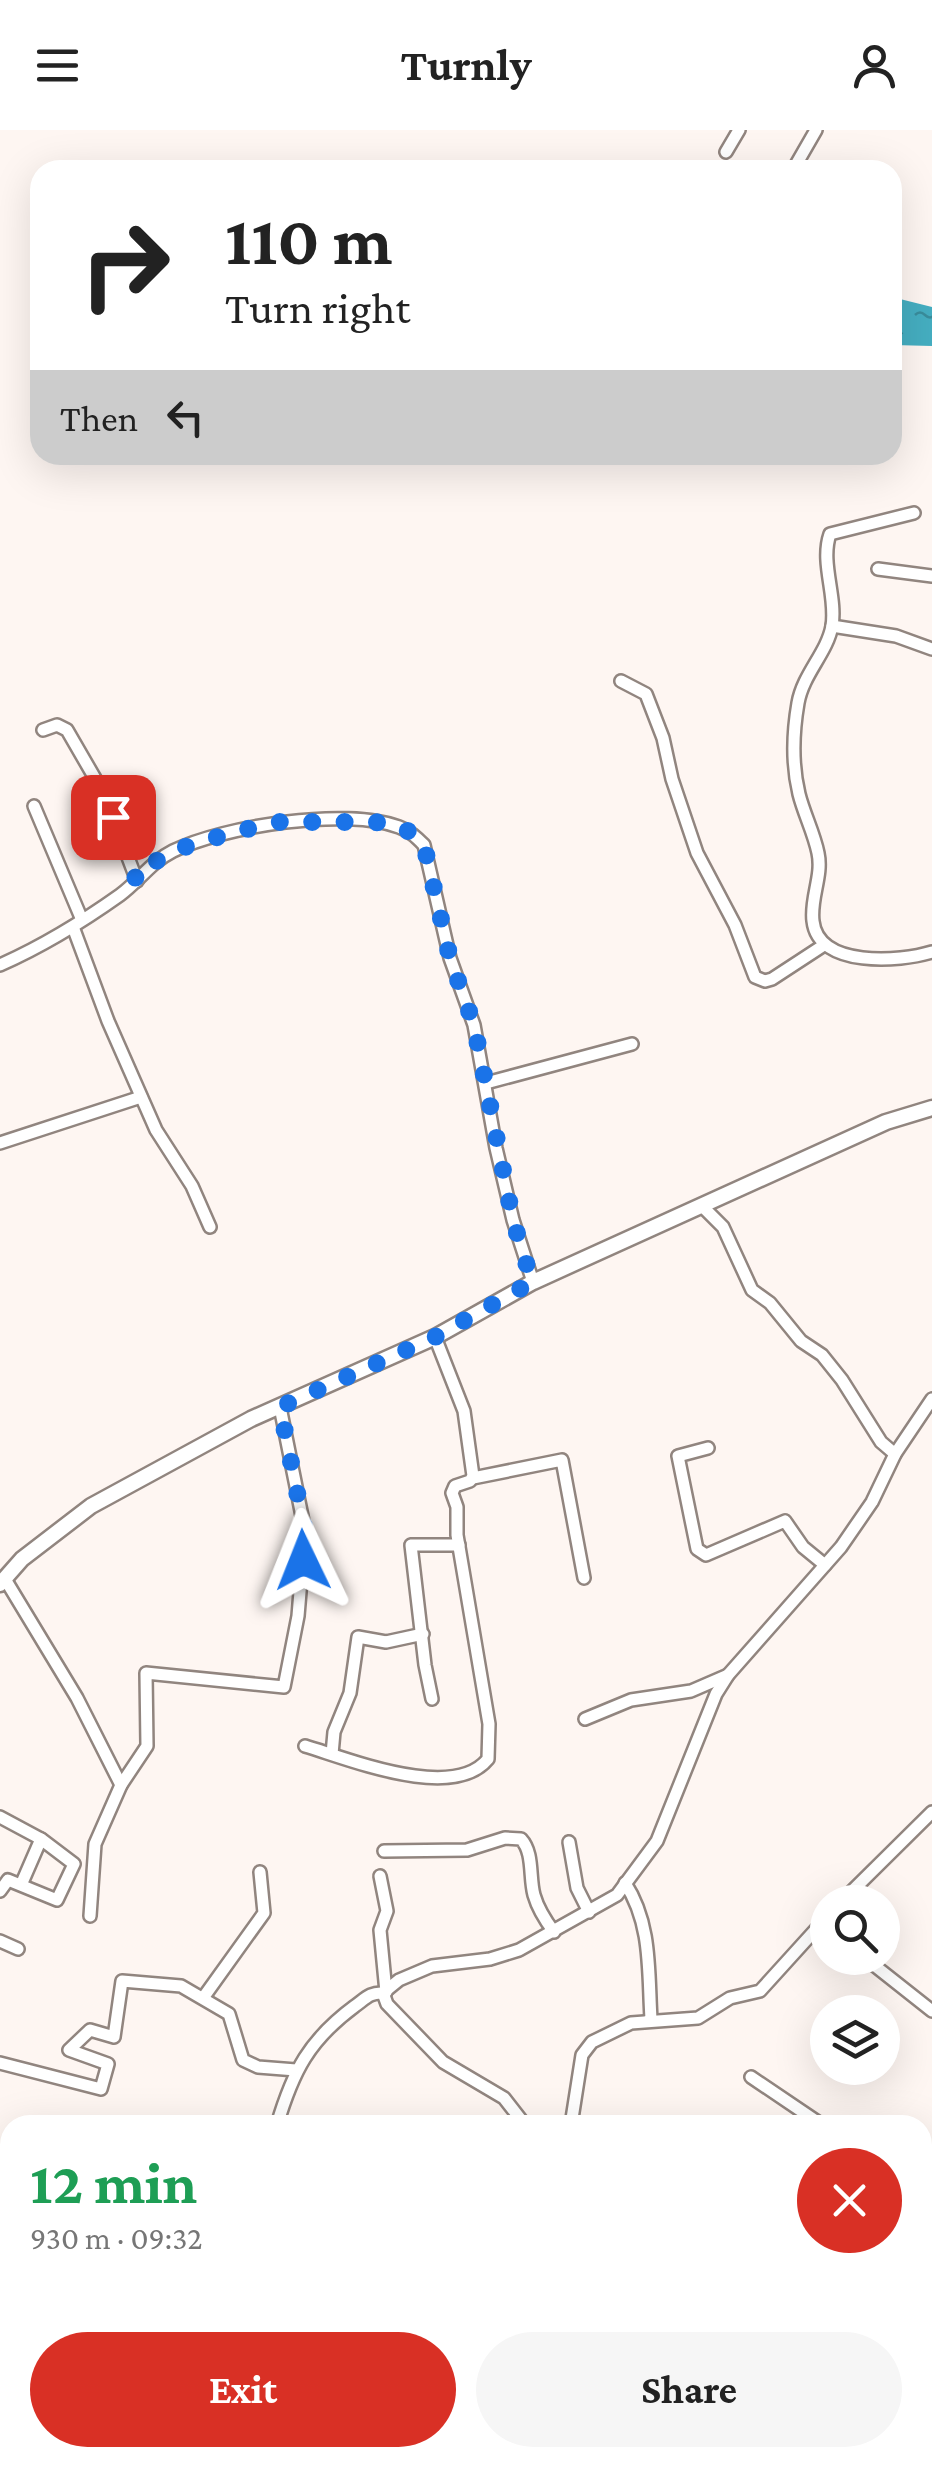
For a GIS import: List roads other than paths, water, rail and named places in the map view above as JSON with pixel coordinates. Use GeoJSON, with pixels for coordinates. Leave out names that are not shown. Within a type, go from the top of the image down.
{"type":"FeatureCollection","features":[{"type":"Feature","properties":{"kind":"street"},"geometry":{"type":"LineString","coordinates":[[726,152],[739,130]]}},
{"type":"Feature","properties":{"kind":"street"},"geometry":{"type":"LineString","coordinates":[[799,160],[816,130]]}},
{"type":"Feature","properties":{"kind":"street"},"geometry":{"type":"LineString","coordinates":[[914,513],[830,534],[827,566],[832,626],[805,679],[794,737],[798,794],[818,851],[820,871],[812,921],[817,936],[824,945],[844,954],[872,958],[912,958],[932,952]]}},
{"type":"Feature","properties":{"kind":"street"},"geometry":{"type":"LineString","coordinates":[[878,569],[932,576]]}},
{"type":"Feature","properties":{"kind":"street"},"geometry":{"type":"LineString","coordinates":[[832,626],[896,636],[932,648]]}},
{"type":"Feature","properties":{"kind":"street"},"geometry":{"type":"LineString","coordinates":[[620,682],[646,694],[697,853],[735,925],[755,977],[772,979],[824,945]]}},
{"type":"Feature","properties":{"kind":"street"},"geometry":{"type":"LineString","coordinates":[[44,730],[58,725],[67,730],[104,794],[137,881]]}},
{"type":"Feature","properties":{"kind":"street"},"geometry":{"type":"LineString","coordinates":[[34,806],[78,924],[108,1022],[156,1130],[192,1186],[210,1227]]}},
{"type":"Feature","properties":{"kind":"street"},"geometry":{"type":"LineString","coordinates":[[0,965],[78,924],[137,881],[153,863],[175,850],[279,822],[342,820],[404,828],[424,845],[446,942],[474,1025],[513,1220],[532,1282]]}},
{"type":"Feature","properties":{"kind":"street"},"geometry":{"type":"LineString","coordinates":[[486,1083],[632,1044]]}},
{"type":"Feature","properties":{"kind":"street"},"geometry":{"type":"LineString","coordinates":[[0,1143],[141,1097]]}},
{"type":"Feature","properties":{"kind":"street"},"geometry":{"type":"LineString","coordinates":[[121,1785],[77,1698],[2,1582],[22,1559],[91,1506],[280,1407],[435,1337],[532,1282],[886,1122],[932,1108]]}},
{"type":"Feature","properties":{"kind":"street"},"geometry":{"type":"LineString","coordinates":[[703,1208],[723,1227],[752,1290],[770,1303],[800,1341],[822,1356],[881,1442],[895,1454]]}},
{"type":"Feature","properties":{"kind":"street"},"geometry":{"type":"LineString","coordinates":[[435,1337],[464,1412],[472,1478]]}},
{"type":"Feature","properties":{"kind":"street"},"geometry":{"type":"LineString","coordinates":[[280,2115],[296,2070],[310,2047],[369,1994],[385,1992],[399,1980],[432,1966],[490,1959],[519,1950],[617,1895],[658,1842],[716,1694],[728,1675],[825,1565],[872,1502],[895,1454],[932,1399]]}},
{"type":"Feature","properties":{"kind":"street"},"geometry":{"type":"LineString","coordinates":[[90,1916],[95,1844],[121,1785],[147,1746],[146,1674],[284,1687],[298,1616],[305,1532],[280,1407]]}},
{"type":"Feature","properties":{"kind":"street"},"geometry":{"type":"LineString","coordinates":[[708,1448],[678,1456],[698,1549],[706,1555],[785,1521],[803,1548],[825,1565]]}},
{"type":"Feature","properties":{"kind":"street"},"geometry":{"type":"LineString","coordinates":[[305,1746],[410,1776],[442,1779],[487,1762],[488,1724],[459,1545],[452,1491],[455,1486],[472,1478],[562,1460],[584,1578]]}},
{"type":"Feature","properties":{"kind":"street"},"geometry":{"type":"LineString","coordinates":[[432,1699],[411,1545],[459,1545]]}},
{"type":"Feature","properties":{"kind":"street"},"geometry":{"type":"LineString","coordinates":[[332,1754],[334,1732],[350,1694],[358,1637],[386,1642],[422,1634]]}},
{"type":"Feature","properties":{"kind":"street"},"geometry":{"type":"LineString","coordinates":[[585,1719],[619,1704],[691,1690],[728,1675]]}},
{"type":"Feature","properties":{"kind":"street"},"geometry":{"type":"LineString","coordinates":[[858,1885],[932,1812]]}},
{"type":"Feature","properties":{"kind":"street"},"geometry":{"type":"LineString","coordinates":[[0,1817],[41,1839],[74,1864],[57,1900],[8,1880],[0,1891]]}},
{"type":"Feature","properties":{"kind":"street"},"geometry":{"type":"LineString","coordinates":[[384,1851],[467,1850],[505,1838],[522,1839],[528,1847],[534,1894],[542,1916],[554,1932]]}},
{"type":"Feature","properties":{"kind":"street"},"geometry":{"type":"LineString","coordinates":[[22,1885],[41,1839]]}},
{"type":"Feature","properties":{"kind":"street"},"geometry":{"type":"LineString","coordinates":[[569,1842],[577,1888],[589,1912]]}},
{"type":"Feature","properties":{"kind":"street"},"geometry":{"type":"LineString","coordinates":[[203,1998],[264,1913],[260,1872]]}},
{"type":"Feature","properties":{"kind":"street"},"geometry":{"type":"LineString","coordinates":[[380,1876],[387,1910],[380,1930],[387,2004],[443,2062],[504,2098],[517,2115]]}},
{"type":"Feature","properties":{"kind":"street"},"geometry":{"type":"LineString","coordinates":[[626,1883],[638,1903],[646,1932],[651,2019],[648,2021]]}},
{"type":"Feature","properties":{"kind":"street"},"geometry":{"type":"LineString","coordinates":[[573,2115],[587,2048],[603,2035],[648,2021],[698,2018],[730,1998],[760,1991],[810,1938]]}},
{"type":"Feature","properties":{"kind":"street"},"geometry":{"type":"LineString","coordinates":[[0,1942],[18,1950]]}},
{"type":"Feature","properties":{"kind":"street"},"geometry":{"type":"LineString","coordinates":[[886,1975],[932,2011]]}},
{"type":"Feature","properties":{"kind":"street"},"geometry":{"type":"LineString","coordinates":[[0,2063],[101,2090],[108,2064],[69,2050],[90,2030],[114,2037],[122,1981],[180,1986],[228,2014],[243,2060],[258,2067],[296,2070]]}},
{"type":"Feature","properties":{"kind":"street"},"geometry":{"type":"LineString","coordinates":[[751,2077],[807,2115]]}},
{"type":"Feature","properties":{"kind":"water"},"geometry":{"type":"Polygon","coordinates":[[[902,300],[932,307],[932,346],[902,345],[902,300]]]}}]}
